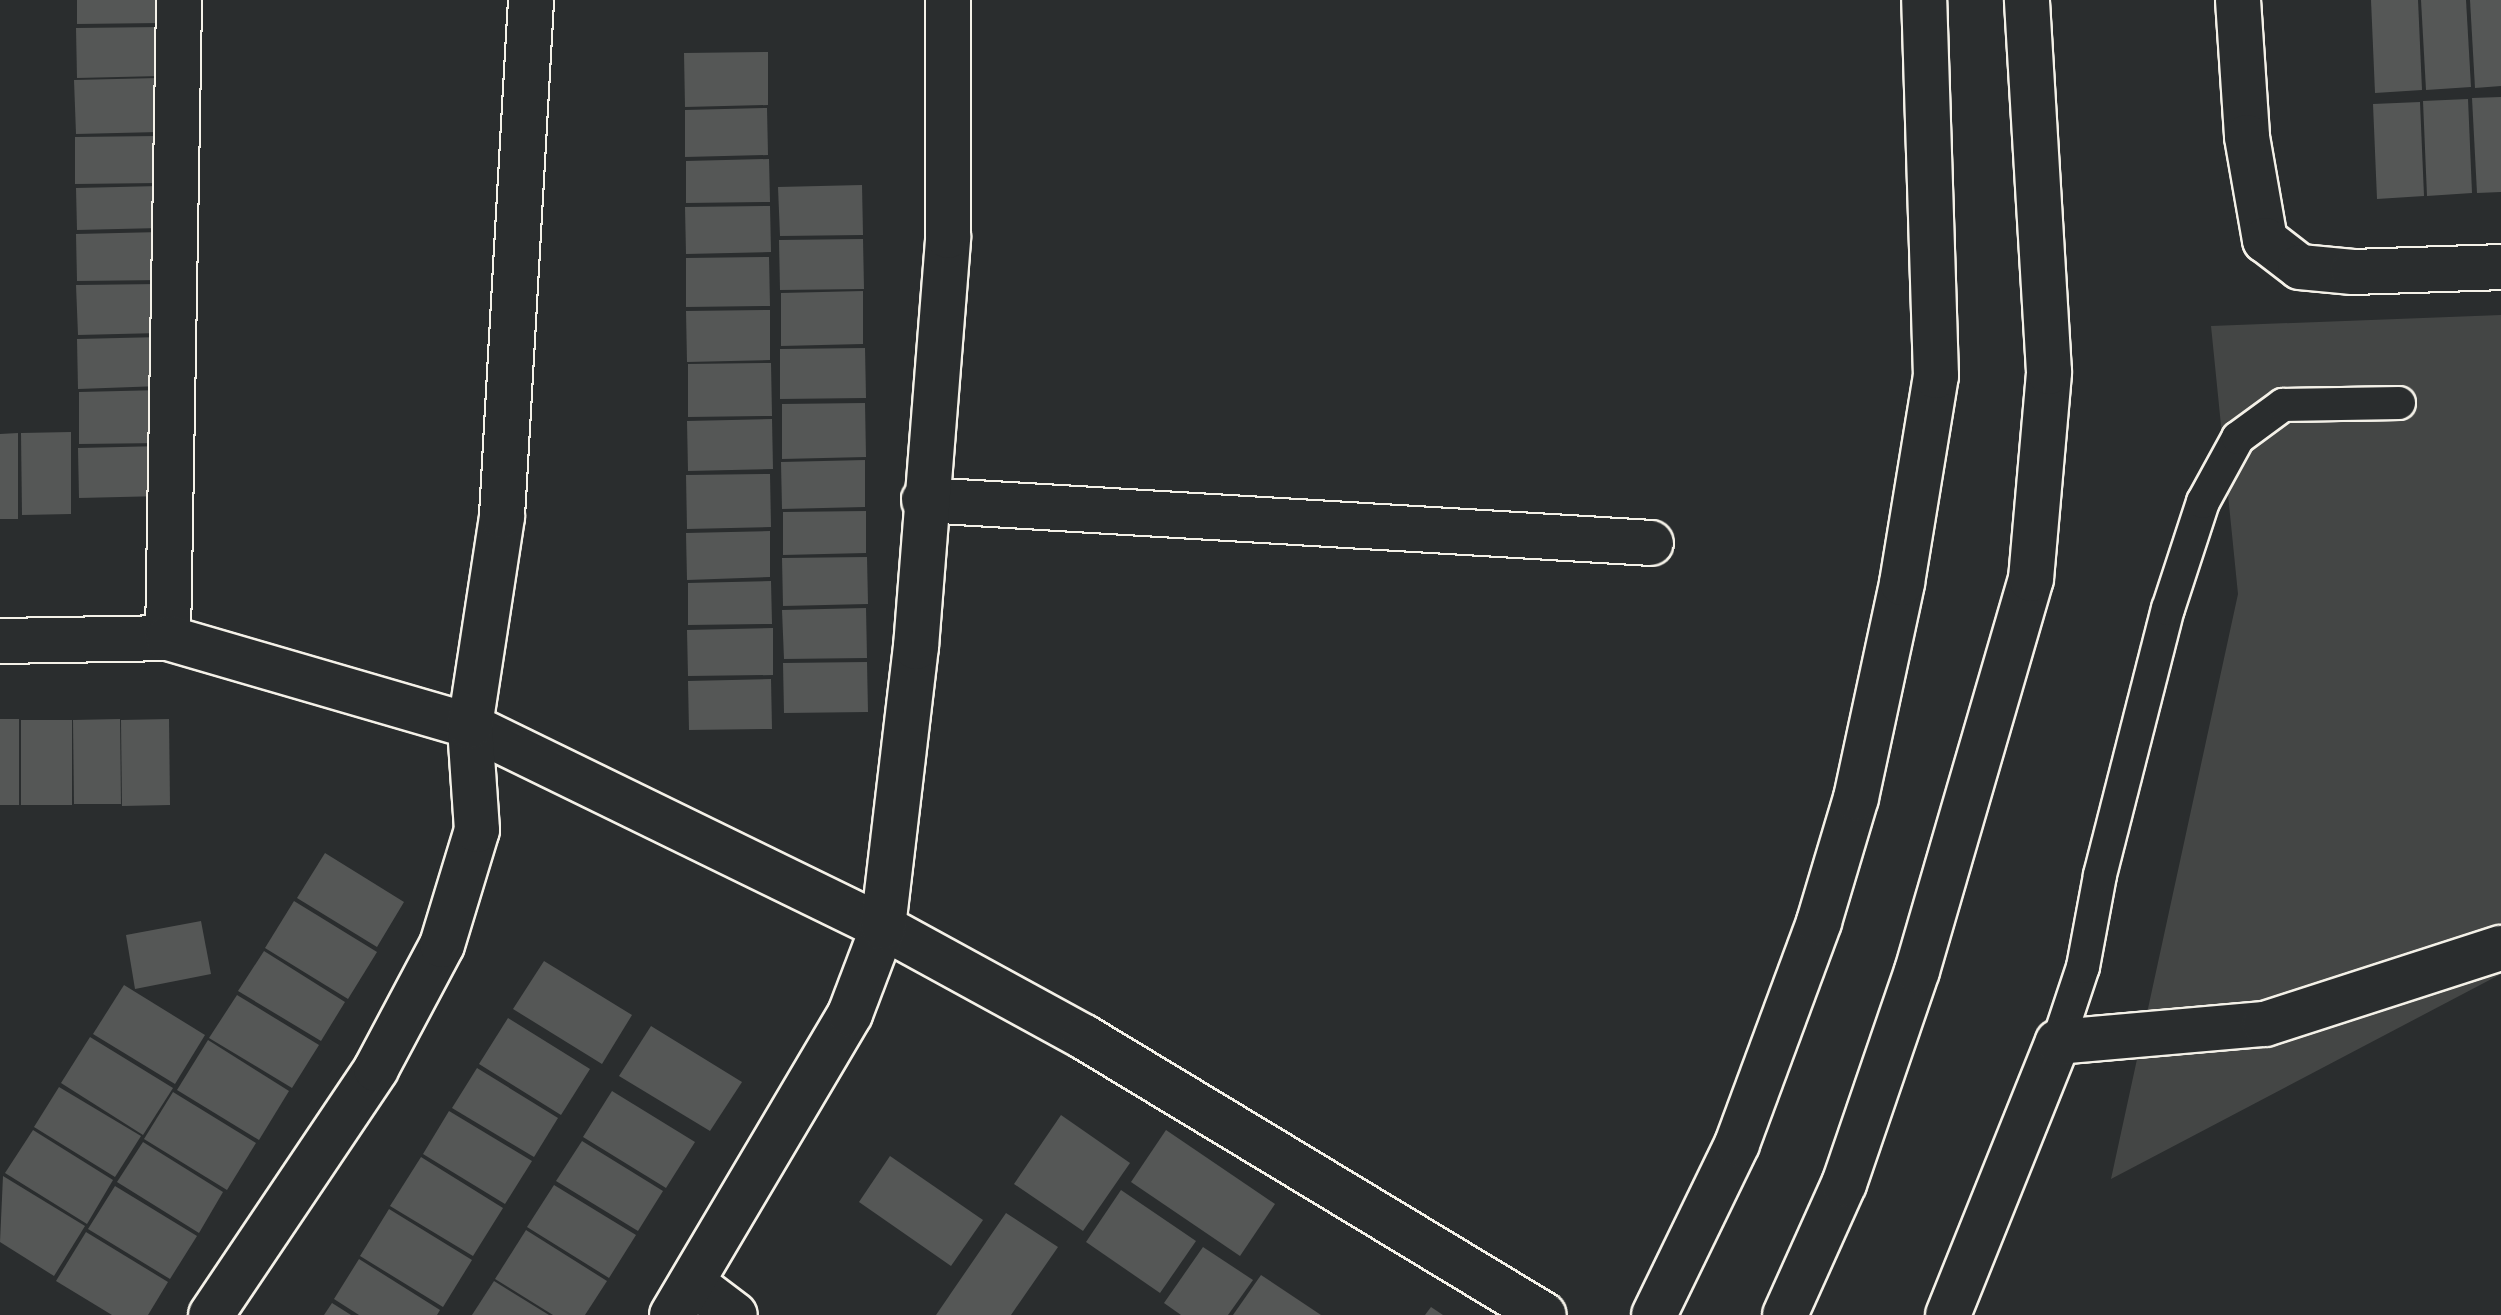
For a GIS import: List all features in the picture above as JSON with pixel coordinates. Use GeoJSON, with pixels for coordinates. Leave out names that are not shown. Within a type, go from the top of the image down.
{"type":"FeatureCollection","features":[{"type":"Feature","properties":{"kind":"street"},"geometry":{"type":"LineString","coordinates":[[168,638],[179,0]]}},
{"type":"Feature","properties":{"kind":"street"},"geometry":{"type":"LineString","coordinates":[[211,1315],[376,1069],[442,945],[477,830],[470,726],[502,516],[531,0]]}},
{"type":"Feature","properties":{"kind":"street"},"geometry":{"type":"LineString","coordinates":[[735,1315],[683,1300],[850,1014],[883,927],[916,647],[924,500],[948,236],[948,0]]}},
{"type":"Feature","properties":{"kind":"street"},"geometry":{"type":"LineString","coordinates":[[1654,1315],[1737,1144],[1819,922],[1856,798],[1902,583],[1936,376],[1924,0]]}},
{"type":"Feature","properties":{"kind":"street"},"geometry":{"type":"LineString","coordinates":[[1785,1315],[1844,1184],[1917,971],[2031,579],[2049,372],[2027,0]]}},
{"type":"Feature","properties":{"kind":"street"},"geometry":{"type":"LineString","coordinates":[[2238,0],[2247,137],[2265,240],[2300,267],[2353,272],[2501,267]]}},
{"type":"Feature","properties":{"kind":"street"},"geometry":{"type":"LineString","coordinates":[[924,500],[1651,543]]}},
{"type":"Feature","properties":{"kind":"street"},"geometry":{"type":"LineString","coordinates":[[0,641],[168,638],[470,726],[883,927],[1084,1037],[1544,1315]]}},
{"type":"Feature","properties":{"kind":"street"},"geometry":{"type":"LineString","coordinates":[[1948,1315],[2058,1042],[2265,1024],[2501,948]]}},
{"type":"Feature","properties":{"kind":"lane"},"geometry":{"type":"LineString","coordinates":[[2058,1042],[2083,967],[2100,875],[2168,609],[2203,502],[2238,438],[2283,405],[2332,400],[2399,403]]}},
{"type":"Feature","properties":{"kind":"shaded area"},"geometry":{"type":"Polygon","coordinates":[[[2501,315],[2501,974],[2111,1179],[2238,594],[2211,326],[2501,315]]]}},
{"type":"Feature","properties":{"kind":"building"},"geometry":{"type":"Polygon","coordinates":[[[77,0],[160,0],[160,23],[77,24],[77,0]]]}},
{"type":"Feature","properties":{"kind":"building"},"geometry":{"type":"Polygon","coordinates":[[[2371,0],[2418,0],[2422,90],[2375,93],[2371,0]]]}},
{"type":"Feature","properties":{"kind":"building"},"geometry":{"type":"Polygon","coordinates":[[[2421,0],[2466,0],[2471,87],[2426,90],[2421,0]]]}},
{"type":"Feature","properties":{"kind":"building"},"geometry":{"type":"Polygon","coordinates":[[[2470,0],[2501,0],[2501,86],[2475,88],[2470,0]]]}},
{"type":"Feature","properties":{"kind":"building"},"geometry":{"type":"Polygon","coordinates":[[[161,27],[161,76],[77,78],[76,28],[161,27]]]}},
{"type":"Feature","properties":{"kind":"building"},"geometry":{"type":"Polygon","coordinates":[[[768,52],[768,105],[685,107],[684,53],[768,52]]]}},
{"type":"Feature","properties":{"kind":"building"},"geometry":{"type":"Polygon","coordinates":[[[158,78],[159,132],[76,134],[74,80],[158,78]]]}},
{"type":"Feature","properties":{"kind":"building"},"geometry":{"type":"Polygon","coordinates":[[[2501,97],[2501,192],[2477,193],[2472,98],[2501,97]]]}},
{"type":"Feature","properties":{"kind":"building"},"geometry":{"type":"Polygon","coordinates":[[[2468,99],[2472,193],[2427,196],[2423,101],[2468,99]]]}},
{"type":"Feature","properties":{"kind":"building"},"geometry":{"type":"Polygon","coordinates":[[[2420,102],[2424,196],[2377,199],[2373,104],[2420,102]]]}},
{"type":"Feature","properties":{"kind":"building"},"geometry":{"type":"Polygon","coordinates":[[[767,108],[768,155],[685,157],[685,110],[767,108]]]}},
{"type":"Feature","properties":{"kind":"building"},"geometry":{"type":"Polygon","coordinates":[[[158,136],[158,183],[75,184],[75,137],[158,136]]]}},
{"type":"Feature","properties":{"kind":"building"},"geometry":{"type":"Polygon","coordinates":[[[769,159],[770,202],[686,203],[686,161],[769,159]]]}},
{"type":"Feature","properties":{"kind":"building"},"geometry":{"type":"Polygon","coordinates":[[[862,185],[863,235],[780,236],[778,187],[862,185]]]}},
{"type":"Feature","properties":{"kind":"building"},"geometry":{"type":"Polygon","coordinates":[[[160,186],[160,228],[77,230],[76,188],[160,186]]]}},
{"type":"Feature","properties":{"kind":"building"},"geometry":{"type":"Polygon","coordinates":[[[770,206],[771,252],[686,254],[685,207],[770,206]]]}},
{"type":"Feature","properties":{"kind":"building"},"geometry":{"type":"Polygon","coordinates":[[[161,232],[162,280],[77,281],[76,234],[161,232]]]}},
{"type":"Feature","properties":{"kind":"building"},"geometry":{"type":"Polygon","coordinates":[[[863,239],[864,289],[780,290],[779,240],[863,239]]]}},
{"type":"Feature","properties":{"kind":"building"},"geometry":{"type":"Polygon","coordinates":[[[769,257],[770,306],[686,307],[686,258],[769,257]]]}},
{"type":"Feature","properties":{"kind":"building"},"geometry":{"type":"Polygon","coordinates":[[[160,284],[160,333],[78,335],[76,285],[160,284]]]}},
{"type":"Feature","properties":{"kind":"building"},"geometry":{"type":"Polygon","coordinates":[[[863,291],[863,344],[781,346],[781,293],[863,291]]]}},
{"type":"Feature","properties":{"kind":"building"},"geometry":{"type":"Polygon","coordinates":[[[770,310],[770,360],[687,362],[686,311],[770,310]]]}},
{"type":"Feature","properties":{"kind":"building"},"geometry":{"type":"Polygon","coordinates":[[[161,337],[161,386],[78,389],[77,339],[161,337]]]}},
{"type":"Feature","properties":{"kind":"building"},"geometry":{"type":"Polygon","coordinates":[[[865,348],[866,398],[780,399],[780,349],[865,348]]]}},
{"type":"Feature","properties":{"kind":"building"},"geometry":{"type":"Polygon","coordinates":[[[771,363],[772,416],[688,417],[688,364],[771,363]]]}},
{"type":"Feature","properties":{"kind":"building"},"geometry":{"type":"Polygon","coordinates":[[[162,390],[162,443],[79,444],[79,392],[162,390]]]}},
{"type":"Feature","properties":{"kind":"building"},"geometry":{"type":"Polygon","coordinates":[[[865,403],[866,457],[782,459],[782,404],[865,403]]]}},
{"type":"Feature","properties":{"kind":"building"},"geometry":{"type":"Polygon","coordinates":[[[772,419],[773,469],[688,471],[687,421],[772,419]]]}},
{"type":"Feature","properties":{"kind":"building"},"geometry":{"type":"Polygon","coordinates":[[[71,432],[71,514],[22,515],[21,433],[71,432]]]}},
{"type":"Feature","properties":{"kind":"building"},"geometry":{"type":"Polygon","coordinates":[[[18,433],[18,519],[0,519],[0,434],[18,433]]]}},
{"type":"Feature","properties":{"kind":"building"},"geometry":{"type":"Polygon","coordinates":[[[163,446],[163,496],[79,498],[78,448],[163,446]]]}},
{"type":"Feature","properties":{"kind":"building"},"geometry":{"type":"Polygon","coordinates":[[[865,460],[865,507],[782,509],[781,462],[865,460]]]}},
{"type":"Feature","properties":{"kind":"building"},"geometry":{"type":"Polygon","coordinates":[[[770,474],[771,527],[687,529],[686,475],[770,474]]]}},
{"type":"Feature","properties":{"kind":"building"},"geometry":{"type":"Polygon","coordinates":[[[866,511],[866,553],[783,555],[783,512],[866,511]]]}},
{"type":"Feature","properties":{"kind":"building"},"geometry":{"type":"Polygon","coordinates":[[[770,531],[770,577],[687,580],[686,533],[770,531]]]}},
{"type":"Feature","properties":{"kind":"building"},"geometry":{"type":"Polygon","coordinates":[[[867,557],[868,604],[783,606],[782,558],[867,557]]]}},
{"type":"Feature","properties":{"kind":"building"},"geometry":{"type":"Polygon","coordinates":[[[771,581],[772,624],[688,625],[688,583],[771,581]]]}},
{"type":"Feature","properties":{"kind":"building"},"geometry":{"type":"Polygon","coordinates":[[[866,608],[867,658],[784,659],[782,610],[866,608]]]}},
{"type":"Feature","properties":{"kind":"building"},"geometry":{"type":"Polygon","coordinates":[[[773,628],[773,675],[688,676],[687,630],[773,628]]]}},
{"type":"Feature","properties":{"kind":"building"},"geometry":{"type":"Polygon","coordinates":[[[867,662],[868,712],[784,713],[783,663],[867,662]]]}},
{"type":"Feature","properties":{"kind":"building"},"geometry":{"type":"Polygon","coordinates":[[[771,679],[772,729],[689,730],[688,681],[771,679]]]}},
{"type":"Feature","properties":{"kind":"building"},"geometry":{"type":"Polygon","coordinates":[[[0,719],[19,719],[19,805],[0,805],[0,719]]]}},
{"type":"Feature","properties":{"kind":"building"},"geometry":{"type":"Polygon","coordinates":[[[120,719],[121,804],[74,804],[73,720],[120,719]]]}},
{"type":"Feature","properties":{"kind":"building"},"geometry":{"type":"Polygon","coordinates":[[[169,719],[170,805],[122,806],[121,720],[169,719]]]}},
{"type":"Feature","properties":{"kind":"building"},"geometry":{"type":"Polygon","coordinates":[[[21,720],[72,720],[72,805],[21,805],[21,720]]]}},
{"type":"Feature","properties":{"kind":"building"},"geometry":{"type":"Polygon","coordinates":[[[325,853],[404,902],[377,947],[297,898],[325,853]]]}},
{"type":"Feature","properties":{"kind":"building"},"geometry":{"type":"Polygon","coordinates":[[[294,901],[377,952],[348,999],[265,948],[294,901]]]}},
{"type":"Feature","properties":{"kind":"building"},"geometry":{"type":"Polygon","coordinates":[[[201,921],[211,974],[135,989],[126,935],[201,921]]]}},
{"type":"Feature","properties":{"kind":"building"},"geometry":{"type":"Polygon","coordinates":[[[264,951],[345,1002],[321,1041],[238,991],[264,951]]]}},
{"type":"Feature","properties":{"kind":"building"},"geometry":{"type":"Polygon","coordinates":[[[544,961],[632,1015],[602,1064],[513,1009],[544,961]]]}},
{"type":"Feature","properties":{"kind":"building"},"geometry":{"type":"Polygon","coordinates":[[[124,985],[205,1035],[175,1084],[93,1034],[124,985]]]}},
{"type":"Feature","properties":{"kind":"building"},"geometry":{"type":"Polygon","coordinates":[[[237,995],[319,1045],[292,1088],[209,1038],[237,995]]]}},
{"type":"Feature","properties":{"kind":"building"},"geometry":{"type":"Polygon","coordinates":[[[508,1018],[590,1069],[561,1115],[479,1064],[508,1018]]]}},
{"type":"Feature","properties":{"kind":"building"},"geometry":{"type":"Polygon","coordinates":[[[651,1026],[742,1082],[710,1131],[619,1076],[651,1026]]]}},
{"type":"Feature","properties":{"kind":"building"},"geometry":{"type":"Polygon","coordinates":[[[90,1037],[173,1088],[143,1135],[61,1083],[90,1037]]]}},
{"type":"Feature","properties":{"kind":"building"},"geometry":{"type":"Polygon","coordinates":[[[208,1040],[289,1091],[259,1140],[177,1090],[208,1040]]]}},
{"type":"Feature","properties":{"kind":"building"},"geometry":{"type":"Polygon","coordinates":[[[477,1068],[558,1118],[534,1157],[452,1108],[477,1068]]]}},
{"type":"Feature","properties":{"kind":"building"},"geometry":{"type":"Polygon","coordinates":[[[59,1087],[141,1136],[115,1177],[34,1127],[59,1087]]]}},
{"type":"Feature","properties":{"kind":"building"},"geometry":{"type":"Polygon","coordinates":[[[612,1091],[695,1142],[666,1188],[583,1137],[612,1091]]]}},
{"type":"Feature","properties":{"kind":"building"},"geometry":{"type":"Polygon","coordinates":[[[173,1092],[256,1143],[227,1190],[144,1139],[173,1092]]]}},
{"type":"Feature","properties":{"kind":"building"},"geometry":{"type":"Polygon","coordinates":[[[449,1111],[532,1161],[505,1204],[423,1154],[449,1111]]]}},
{"type":"Feature","properties":{"kind":"building"},"geometry":{"type":"Polygon","coordinates":[[[1061,1115],[1130,1163],[1083,1231],[1014,1184],[1061,1115]]]}},
{"type":"Feature","properties":{"kind":"building"},"geometry":{"type":"Polygon","coordinates":[[[33,1130],[113,1180],[87,1224],[5,1173],[33,1130]]]}},
{"type":"Feature","properties":{"kind":"building"},"geometry":{"type":"Polygon","coordinates":[[[1166,1130],[1275,1204],[1240,1256],[1131,1182],[1166,1130]]]}},
{"type":"Feature","properties":{"kind":"building"},"geometry":{"type":"Polygon","coordinates":[[[582,1141],[663,1191],[638,1231],[556,1181],[582,1141]]]}},
{"type":"Feature","properties":{"kind":"building"},"geometry":{"type":"Polygon","coordinates":[[[143,1142],[223,1192],[199,1233],[117,1182],[143,1142]]]}},
{"type":"Feature","properties":{"kind":"building"},"geometry":{"type":"Polygon","coordinates":[[[890,1156],[983,1220],[951,1266],[859,1202],[890,1156]]]}},
{"type":"Feature","properties":{"kind":"building"},"geometry":{"type":"Polygon","coordinates":[[[421,1157],[503,1208],[473,1256],[390,1206],[421,1157]]]}},
{"type":"Feature","properties":{"kind":"building"},"geometry":{"type":"Polygon","coordinates":[[[3,1176],[85,1226],[54,1276],[0,1242],[3,1176]]]}},
{"type":"Feature","properties":{"kind":"building"},"geometry":{"type":"Polygon","coordinates":[[[554,1185],[636,1235],[609,1278],[527,1227],[554,1185]]]}},
{"type":"Feature","properties":{"kind":"building"},"geometry":{"type":"Polygon","coordinates":[[[115,1186],[197,1236],[170,1279],[88,1229],[115,1186]]]}},
{"type":"Feature","properties":{"kind":"building"},"geometry":{"type":"Polygon","coordinates":[[[1121,1190],[1196,1241],[1160,1293],[1086,1242],[1121,1190]]]}},
{"type":"Feature","properties":{"kind":"building"},"geometry":{"type":"Polygon","coordinates":[[[389,1209],[472,1260],[443,1307],[360,1256],[389,1209]]]}},
{"type":"Feature","properties":{"kind":"building"},"geometry":{"type":"Polygon","coordinates":[[[1006,1213],[1058,1247],[1011,1315],[936,1315],[1006,1213]]]}},
{"type":"Feature","properties":{"kind":"building"},"geometry":{"type":"Polygon","coordinates":[[[526,1230],[607,1281],[585,1315],[553,1315],[495,1279],[526,1230]]]}},
{"type":"Feature","properties":{"kind":"building"},"geometry":{"type":"Polygon","coordinates":[[[86,1232],[168,1282],[148,1315],[112,1315],[56,1281],[86,1232]]]}},
{"type":"Feature","properties":{"kind":"building"},"geometry":{"type":"Polygon","coordinates":[[[1203,1247],[1253,1280],[1228,1315],[1181,1315],[1164,1303],[1203,1247]]]}},
{"type":"Feature","properties":{"kind":"building"},"geometry":{"type":"Polygon","coordinates":[[[359,1259],[440,1310],[437,1315],[359,1315],[334,1299],[359,1259]]]}},
{"type":"Feature","properties":{"kind":"building"},"geometry":{"type":"Polygon","coordinates":[[[1261,1275],[1321,1315],[1233,1315],[1261,1275]]]}},
{"type":"Feature","properties":{"kind":"building"},"geometry":{"type":"Polygon","coordinates":[[[494,1281],[549,1315],[472,1315],[494,1281]]]}},
{"type":"Feature","properties":{"kind":"building"},"geometry":{"type":"Polygon","coordinates":[[[332,1303],[351,1315],[324,1315],[332,1303]]]}},
{"type":"Feature","properties":{"kind":"building"},"geometry":{"type":"Polygon","coordinates":[[[1431,1307],[1443,1315],[1425,1315],[1431,1307]]]}}]}
